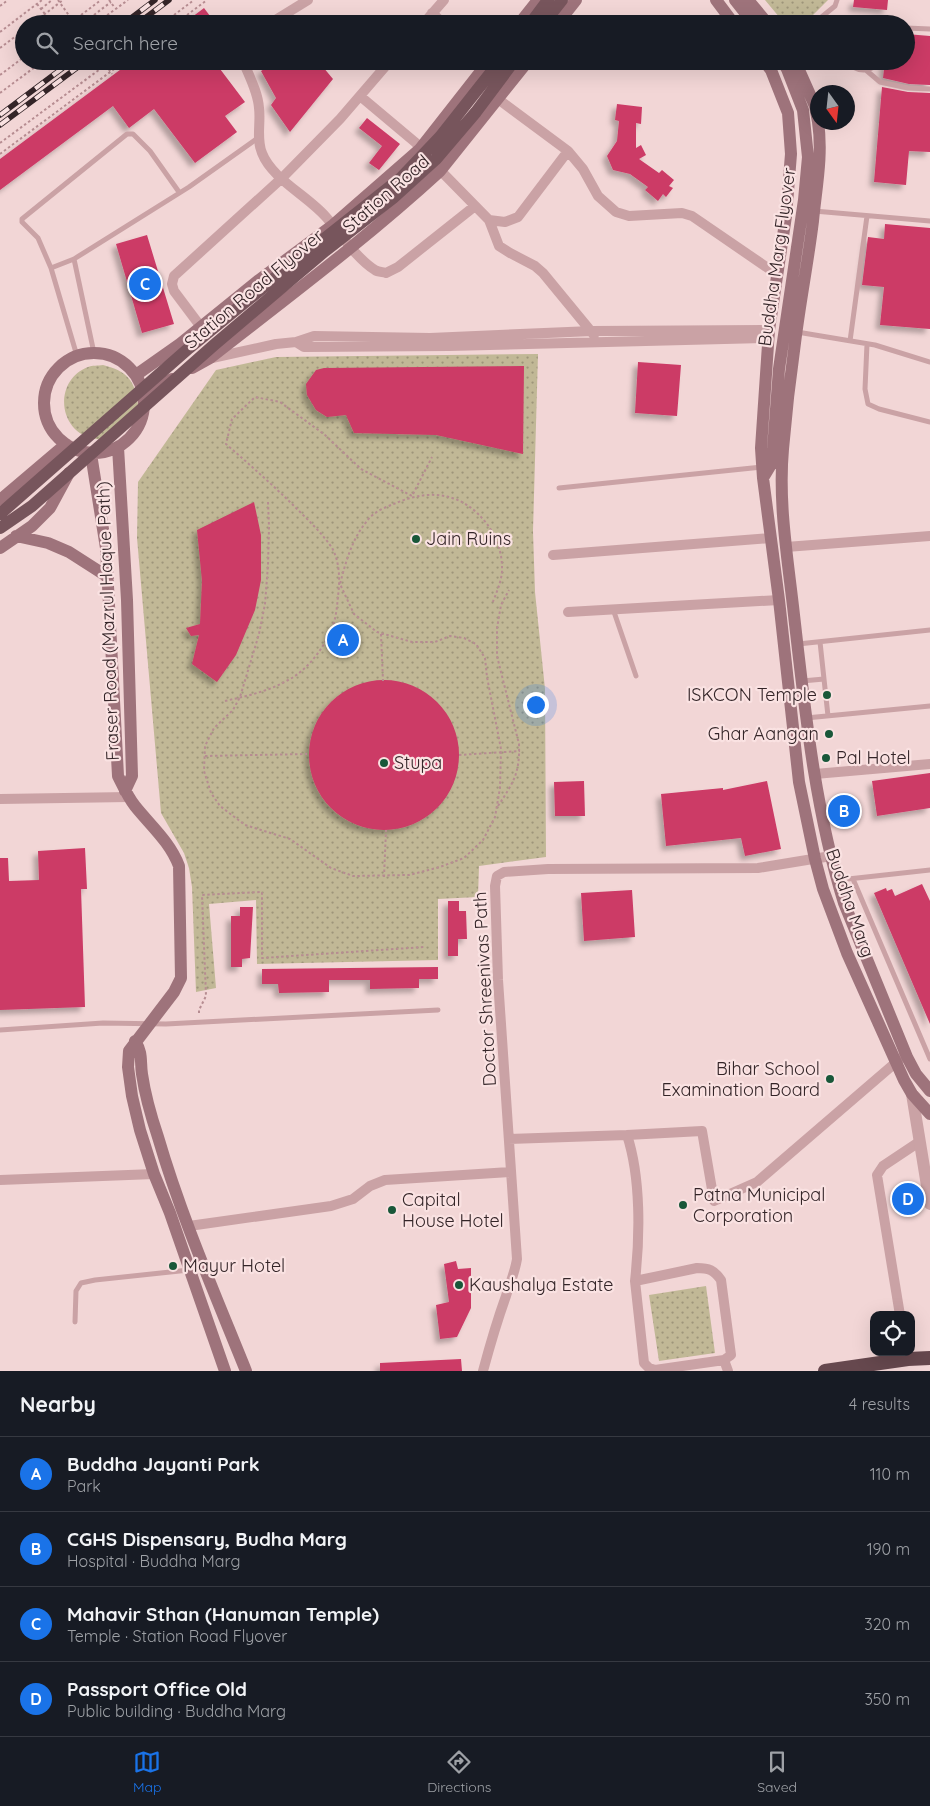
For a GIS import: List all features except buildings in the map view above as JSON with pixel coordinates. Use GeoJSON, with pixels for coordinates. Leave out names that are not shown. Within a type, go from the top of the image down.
{"type":"FeatureCollection","features":[{"type":"Feature","properties":{"kind":"highway"},"geometry":{"type":"LineString","coordinates":[[825,1371],[908,1359],[930,1358]]}},
{"type":"Feature","properties":{"kind":"main road"},"geometry":{"type":"LineString","coordinates":[[526,15],[538,0]]}},
{"type":"Feature","properties":{"kind":"main road"},"geometry":{"type":"LineString","coordinates":[[537,15],[548,0]]}},
{"type":"Feature","properties":{"kind":"main road"},"geometry":{"type":"LineString","coordinates":[[550,15],[562,0]]}},
{"type":"Feature","properties":{"kind":"main road"},"geometry":{"type":"LineString","coordinates":[[564,15],[576,0]]}},
{"type":"Feature","properties":{"kind":"main road"},"geometry":{"type":"LineString","coordinates":[[716,0],[727,15]]}},
{"type":"Feature","properties":{"kind":"main road"},"geometry":{"type":"LineString","coordinates":[[735,0],[747,15]]}},
{"type":"Feature","properties":{"kind":"main road"},"geometry":{"type":"LineString","coordinates":[[748,0],[760,15]]}},
{"type":"Feature","properties":{"kind":"main road"},"geometry":{"type":"LineString","coordinates":[[136,375],[333,225],[420,149],[482,70]]}},
{"type":"Feature","properties":{"kind":"main road","name":"Station Road Flyover"},"geometry":{"type":"LineString","coordinates":[[0,514],[189,348],[401,178],[440,137],[493,70]]}},
{"type":"Feature","properties":{"kind":"main road","name":"Station Road Flyover"},"geometry":{"type":"LineString","coordinates":[[0,528],[32,506],[214,345],[436,159],[476,112],[507,70]]}},
{"type":"Feature","properties":{"kind":"main road","name":"Station Road"},"geometry":{"type":"LineString","coordinates":[[144,394],[210,358],[351,248],[440,171],[521,70]]}},
{"type":"Feature","properties":{"kind":"main road"},"geometry":{"type":"LineString","coordinates":[[771,70],[788,113],[791,154],[786,216],[768,334],[761,448],[767,465],[781,478]]}},
{"type":"Feature","properties":{"kind":"main road","name":"Buddha Marg Flyover"},"geometry":{"type":"LineString","coordinates":[[767,465],[804,200],[808,157],[804,110],[788,70]]}},
{"type":"Feature","properties":{"kind":"main road","name":"Buddha Marg"},"geometry":{"type":"LineString","coordinates":[[799,70],[810,95]]}},
{"type":"Feature","properties":{"kind":"main road","name":"Buddha Marg"},"geometry":{"type":"LineString","coordinates":[[819,130],[814,211],[809,256],[796,332],[781,478],[786,546],[801,681],[815,774],[831,856],[844,903],[906,1054],[916,1074],[930,1091]]}},
{"type":"Feature","properties":{"kind":"main road"},"geometry":{"type":"LineString","coordinates":[[94,353],[111,356],[126,364],[136,375],[144,394],[145,405],[141,422],[132,437],[118,448],[105,452],[86,453],[66,444],[53,432],[45,413],[45,396],[50,380],[61,366],[77,356],[94,353]]}},
{"type":"Feature","properties":{"kind":"main road"},"geometry":{"type":"LineString","coordinates":[[1,495],[66,444]]}},
{"type":"Feature","properties":{"kind":"main road","name":"Fraser Road (Mazrul Haque Path)"},"geometry":{"type":"LineString","coordinates":[[118,448],[127,600],[132,776],[127,794]]}},
{"type":"Feature","properties":{"kind":"main road"},"geometry":{"type":"LineString","coordinates":[[0,548],[32,526],[50,508],[86,453]]}},
{"type":"Feature","properties":{"kind":"main road","name":"Fraser Road (Mazrul Haque Path)"},"geometry":{"type":"LineString","coordinates":[[86,453],[106,548],[118,776],[127,794],[168,844],[179,866],[181,978],[174,992],[128,1051],[132,1096],[140,1130],[154,1174],[170,1213],[225,1371]]}},
{"type":"Feature","properties":{"kind":"main road","name":"Buddha Marg"},"geometry":{"type":"LineString","coordinates":[[767,465],[771,538],[799,782],[815,860],[823,889],[847,953],[896,1063],[912,1094],[930,1114]]}},
{"type":"Feature","properties":{"kind":"main road"},"geometry":{"type":"LineString","coordinates":[[16,536],[48,543],[69,552],[108,577]]}},
{"type":"Feature","properties":{"kind":"main road"},"geometry":{"type":"LineString","coordinates":[[135,1041],[141,1051],[142,1074],[157,1136],[189,1226],[246,1371]]}},
{"type":"Feature","properties":{"kind":"street"},"geometry":{"type":"LineString","coordinates":[[284,15],[308,0]]}},
{"type":"Feature","properties":{"kind":"street"},"geometry":{"type":"LineString","coordinates":[[432,13],[444,0]]}},
{"type":"Feature","properties":{"kind":"street"},"geometry":{"type":"LineString","coordinates":[[247,70],[258,97],[262,154],[267,162],[282,178],[321,211],[351,248],[375,270],[386,273],[398,267],[475,206]]}},
{"type":"Feature","properties":{"kind":"street"},"geometry":{"type":"LineString","coordinates":[[201,327],[174,291],[172,284],[174,276],[282,178],[340,119],[382,70]]}},
{"type":"Feature","properties":{"kind":"street"},"geometry":{"type":"LineString","coordinates":[[360,96],[416,143],[440,171],[489,220],[499,246],[535,266],[543,273],[592,331],[598,342]]}},
{"type":"Feature","properties":{"kind":"street"},"geometry":{"type":"LineString","coordinates":[[498,99],[568,151],[582,169],[598,196],[616,212],[629,216],[682,213],[692,216],[778,275]]}},
{"type":"Feature","properties":{"kind":"street"},"geometry":{"type":"LineString","coordinates":[[489,220],[505,222],[518,217],[568,151]]}},
{"type":"Feature","properties":{"kind":"street"},"geometry":{"type":"LineString","coordinates":[[497,340],[592,331],[768,334]]}},
{"type":"Feature","properties":{"kind":"street"},"geometry":{"type":"LineString","coordinates":[[210,358],[276,344],[296,342],[314,336],[598,342],[768,334]]}},
{"type":"Feature","properties":{"kind":"street"},"geometry":{"type":"LineString","coordinates":[[786,546],[930,536]]}},
{"type":"Feature","properties":{"kind":"street"},"geometry":{"type":"LineString","coordinates":[[553,555],[771,538]]}},
{"type":"Feature","properties":{"kind":"street"},"geometry":{"type":"LineString","coordinates":[[568,612],[779,600]]}},
{"type":"Feature","properties":{"kind":"street"},"geometry":{"type":"LineString","coordinates":[[815,774],[930,764]]}},
{"type":"Feature","properties":{"kind":"street"},"geometry":{"type":"LineString","coordinates":[[0,799],[127,794]]}},
{"type":"Feature","properties":{"kind":"street","name":"Doctor Shreenivas Path"},"geometry":{"type":"LineString","coordinates":[[483,1371],[490,1342],[515,1272],[517,1240],[510,1172],[498,980],[495,886],[497,876],[504,872],[548,870],[758,868],[831,856]]}},
{"type":"Feature","properties":{"kind":"street"},"geometry":{"type":"LineString","coordinates":[[509,1139],[702,1131],[714,1201],[757,1182],[906,1054]]}},
{"type":"Feature","properties":{"kind":"street"},"geometry":{"type":"LineString","coordinates":[[912,1094],[930,1204]]}},
{"type":"Feature","properties":{"kind":"street"},"geometry":{"type":"LineString","coordinates":[[627,1135],[632,1150],[638,1209],[636,1281],[644,1363],[649,1368],[655,1370],[724,1360],[731,1355],[721,1280],[716,1273],[708,1268],[697,1268],[636,1281]]}},
{"type":"Feature","properties":{"kind":"street"},"geometry":{"type":"LineString","coordinates":[[899,1311],[877,1175],[883,1166],[919,1142]]}},
{"type":"Feature","properties":{"kind":"street"},"geometry":{"type":"LineString","coordinates":[[189,1226],[331,1206],[353,1199],[370,1186],[385,1180],[510,1172]]}},
{"type":"Feature","properties":{"kind":"street"},"geometry":{"type":"LineString","coordinates":[[0,1180],[154,1174]]}},
{"type":"Feature","properties":{"kind":"street"},"geometry":{"type":"LineString","coordinates":[[724,1360],[728,1371]]}},
{"type":"Feature","properties":{"kind":"lane"},"geometry":{"type":"LineString","coordinates":[[824,15],[835,6],[837,0]]}},
{"type":"Feature","properties":{"kind":"lane"},"geometry":{"type":"LineString","coordinates":[[915,28],[930,29]]}},
{"type":"Feature","properties":{"kind":"lane"},"geometry":{"type":"LineString","coordinates":[[861,70],[867,71],[880,82],[908,88],[930,89]]}},
{"type":"Feature","properties":{"kind":"lane"},"geometry":{"type":"LineString","coordinates":[[77,356],[51,268],[38,238],[22,222],[22,219],[127,134],[133,134],[150,151],[179,192]]}},
{"type":"Feature","properties":{"kind":"lane"},"geometry":{"type":"LineString","coordinates":[[51,268],[74,259],[179,192],[260,137]]}},
{"type":"Feature","properties":{"kind":"lane"},"geometry":{"type":"LineString","coordinates":[[814,211],[930,221]]}},
{"type":"Feature","properties":{"kind":"lane"},"geometry":{"type":"LineString","coordinates":[[850,341],[867,216]]}},
{"type":"Feature","properties":{"kind":"lane"},"geometry":{"type":"LineString","coordinates":[[74,259],[94,353]]}},
{"type":"Feature","properties":{"kind":"lane"},"geometry":{"type":"LineString","coordinates":[[796,332],[891,349],[930,362]]}},
{"type":"Feature","properties":{"kind":"lane"},"geometry":{"type":"LineString","coordinates":[[867,344],[865,389],[868,404],[879,409],[930,422]]}},
{"type":"Feature","properties":{"kind":"lane"},"geometry":{"type":"LineString","coordinates":[[559,488],[767,465]]}},
{"type":"Feature","properties":{"kind":"lane"},"geometry":{"type":"LineString","coordinates":[[613,609],[636,676]]}},
{"type":"Feature","properties":{"kind":"lane"},"geometry":{"type":"LineString","coordinates":[[797,644],[930,630]]}},
{"type":"Feature","properties":{"kind":"lane"},"geometry":{"type":"LineString","coordinates":[[820,642],[828,716]]}},
{"type":"Feature","properties":{"kind":"lane"},"geometry":{"type":"LineString","coordinates":[[801,681],[824,679]]}},
{"type":"Feature","properties":{"kind":"lane"},"geometry":{"type":"LineString","coordinates":[[806,718],[930,706]]}},
{"type":"Feature","properties":{"kind":"lane"},"geometry":{"type":"LineString","coordinates":[[837,880],[930,870]]}},
{"type":"Feature","properties":{"kind":"lane"},"geometry":{"type":"LineString","coordinates":[[853,878],[930,1059]]}},
{"type":"Feature","properties":{"kind":"lane"},"geometry":{"type":"LineString","coordinates":[[0,1030],[103,1022],[166,1024],[438,1010]]}},
{"type":"Feature","properties":{"kind":"lane"},"geometry":{"type":"LineString","coordinates":[[75,1322],[76,1291],[81,1283],[190,1270]]}},
{"type":"Feature","properties":{"kind":"path"},"geometry":{"type":"LineString","coordinates":[[0,6],[8,0]]}},
{"type":"Feature","properties":{"kind":"path"},"geometry":{"type":"LineString","coordinates":[[22,15],[42,0]]}},
{"type":"Feature","properties":{"kind":"path"},"geometry":{"type":"LineString","coordinates":[[41,9],[52,0]]}},
{"type":"Feature","properties":{"kind":"path"},"geometry":{"type":"LineString","coordinates":[[58,0],[69,15]]}},
{"type":"Feature","properties":{"kind":"path"},"geometry":{"type":"LineString","coordinates":[[37,4],[45,14],[64,0]]}},
{"type":"Feature","properties":{"kind":"path"},"geometry":{"type":"LineString","coordinates":[[81,15],[101,0]]}},
{"type":"Feature","properties":{"kind":"path"},"geometry":{"type":"LineString","coordinates":[[107,15],[128,0]]}},
{"type":"Feature","properties":{"kind":"path"},"geometry":{"type":"LineString","coordinates":[[174,15],[194,0]]}},
{"type":"Feature","properties":{"kind":"path"},"geometry":{"type":"LineString","coordinates":[[187,15],[207,0]]}},
{"type":"Feature","properties":{"kind":"path"},"geometry":{"type":"LineString","coordinates":[[93,15],[110,1],[115,9]]}},
{"type":"Feature","properties":{"kind":"path"},"geometry":{"type":"LineString","coordinates":[[0,32],[15,21]]}},
{"type":"Feature","properties":{"kind":"path"},"geometry":{"type":"LineString","coordinates":[[0,48],[15,37]]}},
{"type":"Feature","properties":{"kind":"path"},"geometry":{"type":"LineString","coordinates":[[0,74],[15,63]]}},
{"type":"Feature","properties":{"kind":"path"},"geometry":{"type":"LineString","coordinates":[[0,93],[31,70]]}},
{"type":"Feature","properties":{"kind":"path"},"geometry":{"type":"LineString","coordinates":[[0,143],[99,70]]}},
{"type":"Feature","properties":{"kind":"path"},"geometry":{"type":"LineString","coordinates":[[109,70],[112,74]]}},
{"type":"Feature","properties":{"kind":"path"},"geometry":{"type":"LineString","coordinates":[[0,154],[113,70]]}},
{"type":"Feature","properties":{"kind":"path"},"geometry":{"type":"LineString","coordinates":[[268,502],[269,527],[264,604],[259,634],[240,697],[233,710],[214,728],[205,746],[204,771],[211,793],[220,806],[245,825],[290,839],[331,868],[353,876],[408,876],[464,858],[483,840],[495,817],[500,788],[501,753],[485,658],[476,644],[464,638],[450,636],[435,642],[412,642],[377,632],[354,614],[340,584],[333,549],[318,529],[268,480],[226,444],[232,419],[255,397],[280,402],[325,435],[361,469],[412,496]]}},
{"type":"Feature","properties":{"kind":"path"},"geometry":{"type":"LineString","coordinates":[[412,496],[432,457]]}},
{"type":"Feature","properties":{"kind":"path"},"geometry":{"type":"LineString","coordinates":[[225,701],[260,693],[291,679],[309,663],[332,629],[340,584],[352,544],[368,519],[384,507],[412,496],[435,494],[459,499],[477,511],[496,535],[502,567],[492,604]]}},
{"type":"Feature","properties":{"kind":"path"},"geometry":{"type":"LineString","coordinates":[[496,808],[516,778],[520,751],[497,656],[497,628],[501,605],[509,590]]}},
{"type":"Feature","properties":{"kind":"path"},"geometry":{"type":"LineString","coordinates":[[382,633],[383,681]]}},
{"type":"Feature","properties":{"kind":"path"},"geometry":{"type":"LineString","coordinates":[[459,755],[520,751]]}},
{"type":"Feature","properties":{"kind":"path"},"geometry":{"type":"LineString","coordinates":[[204,756],[307,754]]}},
{"type":"Feature","properties":{"kind":"path"},"geometry":{"type":"LineString","coordinates":[[384,877],[386,830]]}},
{"type":"Feature","properties":{"kind":"path"},"geometry":{"type":"LineString","coordinates":[[199,1010],[206,996],[202,895],[262,892],[262,958],[424,947]]}},
{"type":"Feature","properties":{"kind":"shaded area"},"geometry":{"type":"Polygon","coordinates":[[[765,0],[828,0],[813,15],[778,15],[765,0]]]}},
{"type":"Feature","properties":{"kind":"shaded area"},"geometry":{"type":"Polygon","coordinates":[[[538,354],[533,531],[535,592],[545,689],[546,857],[479,866],[478,897],[438,899],[438,960],[257,964],[256,900],[209,904],[216,988],[196,992],[192,887],[189,868],[184,853],[161,813],[137,538],[138,482],[216,370],[276,357],[538,354]]]}},
{"type":"Feature","properties":{"kind":"shaded area"},"geometry":{"type":"Polygon","coordinates":[[[103,365],[118,370],[128,378],[135,389],[138,405],[112,438],[99,439],[84,435],[74,428],[64,407],[65,395],[69,384],[76,374],[90,366],[103,365]]]}},
{"type":"Feature","properties":{"kind":"shaded area"},"geometry":{"type":"Polygon","coordinates":[[[706,1286],[715,1353],[659,1361],[649,1295],[706,1286]]]}},
{"type":"Feature","properties":{"kind":"railway"},"geometry":{"type":"LineString","coordinates":[[135,15],[155,0]]}},
{"type":"Feature","properties":{"kind":"railway"},"geometry":{"type":"LineString","coordinates":[[149,15],[169,0]]}},
{"type":"Feature","properties":{"kind":"railway"},"geometry":{"type":"LineString","coordinates":[[0,115],[60,70]]}},
{"type":"Feature","properties":{"kind":"railway"},"geometry":{"type":"LineString","coordinates":[[0,125],[74,70]]}},
{"type":"Feature","properties":{"kind":"place","name":"Mahavir Sthan (Hanuman Temple)"},"geometry":{"type":"Point","coordinates":[145,284]}},
{"type":"Feature","properties":{"kind":"place","name":"Jain Ruins"},"geometry":{"type":"Point","coordinates":[416,539]}},
{"type":"Feature","properties":{"kind":"place","name":"Buddha Jayanti Park"},"geometry":{"type":"Point","coordinates":[343,640]}},
{"type":"Feature","properties":{"kind":"place","name":"ISKCON Temple"},"geometry":{"type":"Point","coordinates":[827,695]}},
{"type":"Feature","properties":{"kind":"place","name":"Ghar Aangan"},"geometry":{"type":"Point","coordinates":[829,734]}},
{"type":"Feature","properties":{"kind":"place","name":"Pal Hotel"},"geometry":{"type":"Point","coordinates":[826,758]}},
{"type":"Feature","properties":{"kind":"place","name":"Stupa"},"geometry":{"type":"Point","coordinates":[384,763]}},
{"type":"Feature","properties":{"kind":"place","name":"CGHS Dispensary, Budha Marg"},"geometry":{"type":"Point","coordinates":[844,811]}},
{"type":"Feature","properties":{"kind":"place","name":"Bihar School Examination Board"},"geometry":{"type":"Point","coordinates":[830,1079]}},
{"type":"Feature","properties":{"kind":"place","name":"Passport Office Old"},"geometry":{"type":"Point","coordinates":[908,1199]}},
{"type":"Feature","properties":{"kind":"place","name":"Patna Municipal Corporation"},"geometry":{"type":"Point","coordinates":[683,1205]}},
{"type":"Feature","properties":{"kind":"place","name":"Capital House Hotel"},"geometry":{"type":"Point","coordinates":[392,1210]}},
{"type":"Feature","properties":{"kind":"place","name":"Mayur Hotel"},"geometry":{"type":"Point","coordinates":[173,1266]}},
{"type":"Feature","properties":{"kind":"place","name":"Kaushalya Estate"},"geometry":{"type":"Point","coordinates":[459,1285]}}]}
